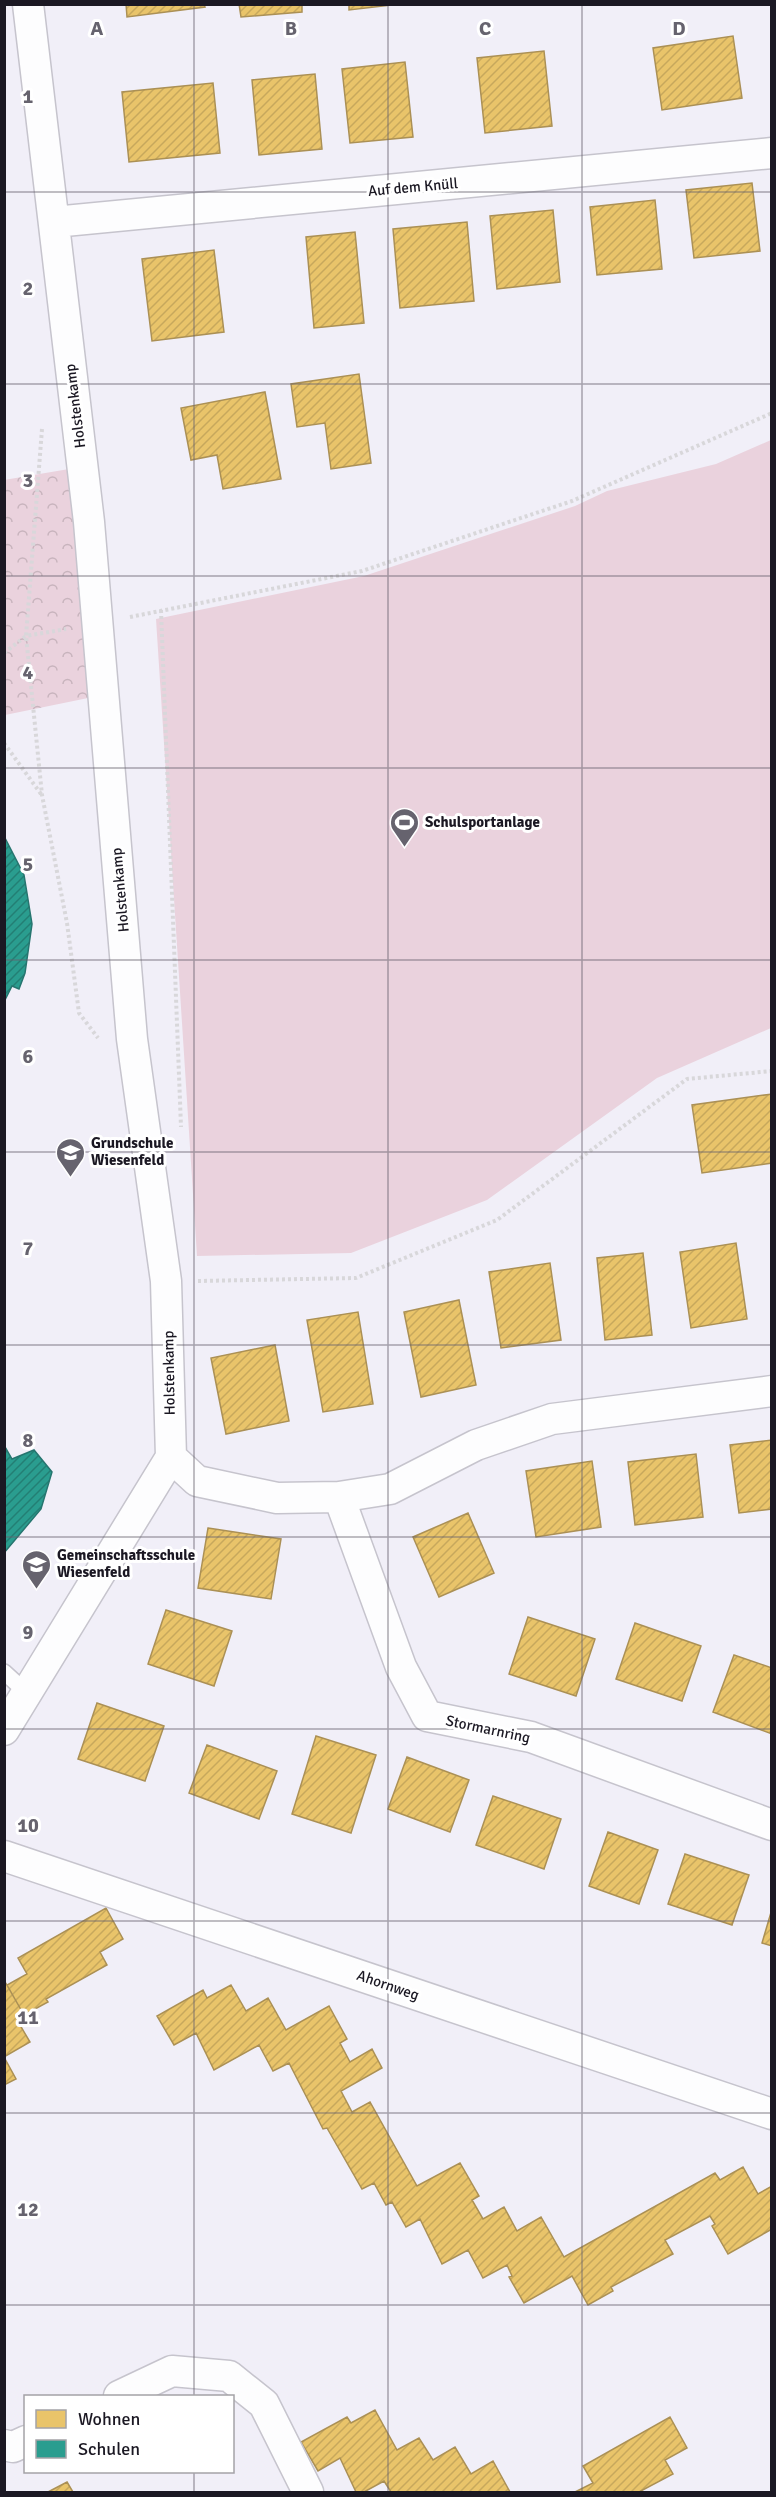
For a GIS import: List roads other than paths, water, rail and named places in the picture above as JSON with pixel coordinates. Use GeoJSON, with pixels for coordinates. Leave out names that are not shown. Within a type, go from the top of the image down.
{"type":"FeatureCollection","features":[{"type":"Feature","properties":{"kind":"street","name":"Holstenkamp"},"geometry":{"type":"LineString","coordinates":[[28,4],[90,534],[132,1039],[166,1281],[171,1456]]}},
{"type":"Feature","properties":{"kind":"street","name":"Auf dem Knüll"},"geometry":{"type":"LineString","coordinates":[[54,222],[771,153]]}},
{"type":"Feature","properties":{"kind":"street"},"geometry":{"type":"LineString","coordinates":[[4,1730],[171,1456],[197,1481],[277,1498],[339,1497],[390,1489],[476,1445],[552,1419],[771,1391]]}},
{"type":"Feature","properties":{"kind":"street","name":"Stormarnring"},"geometry":{"type":"LineString","coordinates":[[339,1497],[401,1667],[427,1716],[531,1737],[771,1825]]}},
{"type":"Feature","properties":{"kind":"street","name":"Ahornweg"},"geometry":{"type":"LineString","coordinates":[[4,1856],[771,2114]]}},
{"type":"Feature","properties":{"kind":"street"},"geometry":{"type":"LineString","coordinates":[[123,2395],[172,2371],[229,2376],[264,2404],[308,2493]]}},
{"type":"Feature","properties":{"kind":"street"},"geometry":{"type":"LineString","coordinates":[[4,2445],[13,2447],[24,2442]]}},
{"type":"Feature","properties":{"kind":"lane"},"geometry":{"type":"LineString","coordinates":[[4,1672],[27,1694]]}},
{"type":"Feature","properties":{"kind":"place","name":"Schulsportanlage"},"geometry":{"type":"Point","coordinates":[404,848]}},
{"type":"Feature","properties":{"kind":"place","name":"Grundschule Wiesenfeld"},"geometry":{"type":"Point","coordinates":[70,1178]}},
{"type":"Feature","properties":{"kind":"place","name":"Gemeinschaftsschule Wiesenfeld"},"geometry":{"type":"Point","coordinates":[36,1590]}}]}
